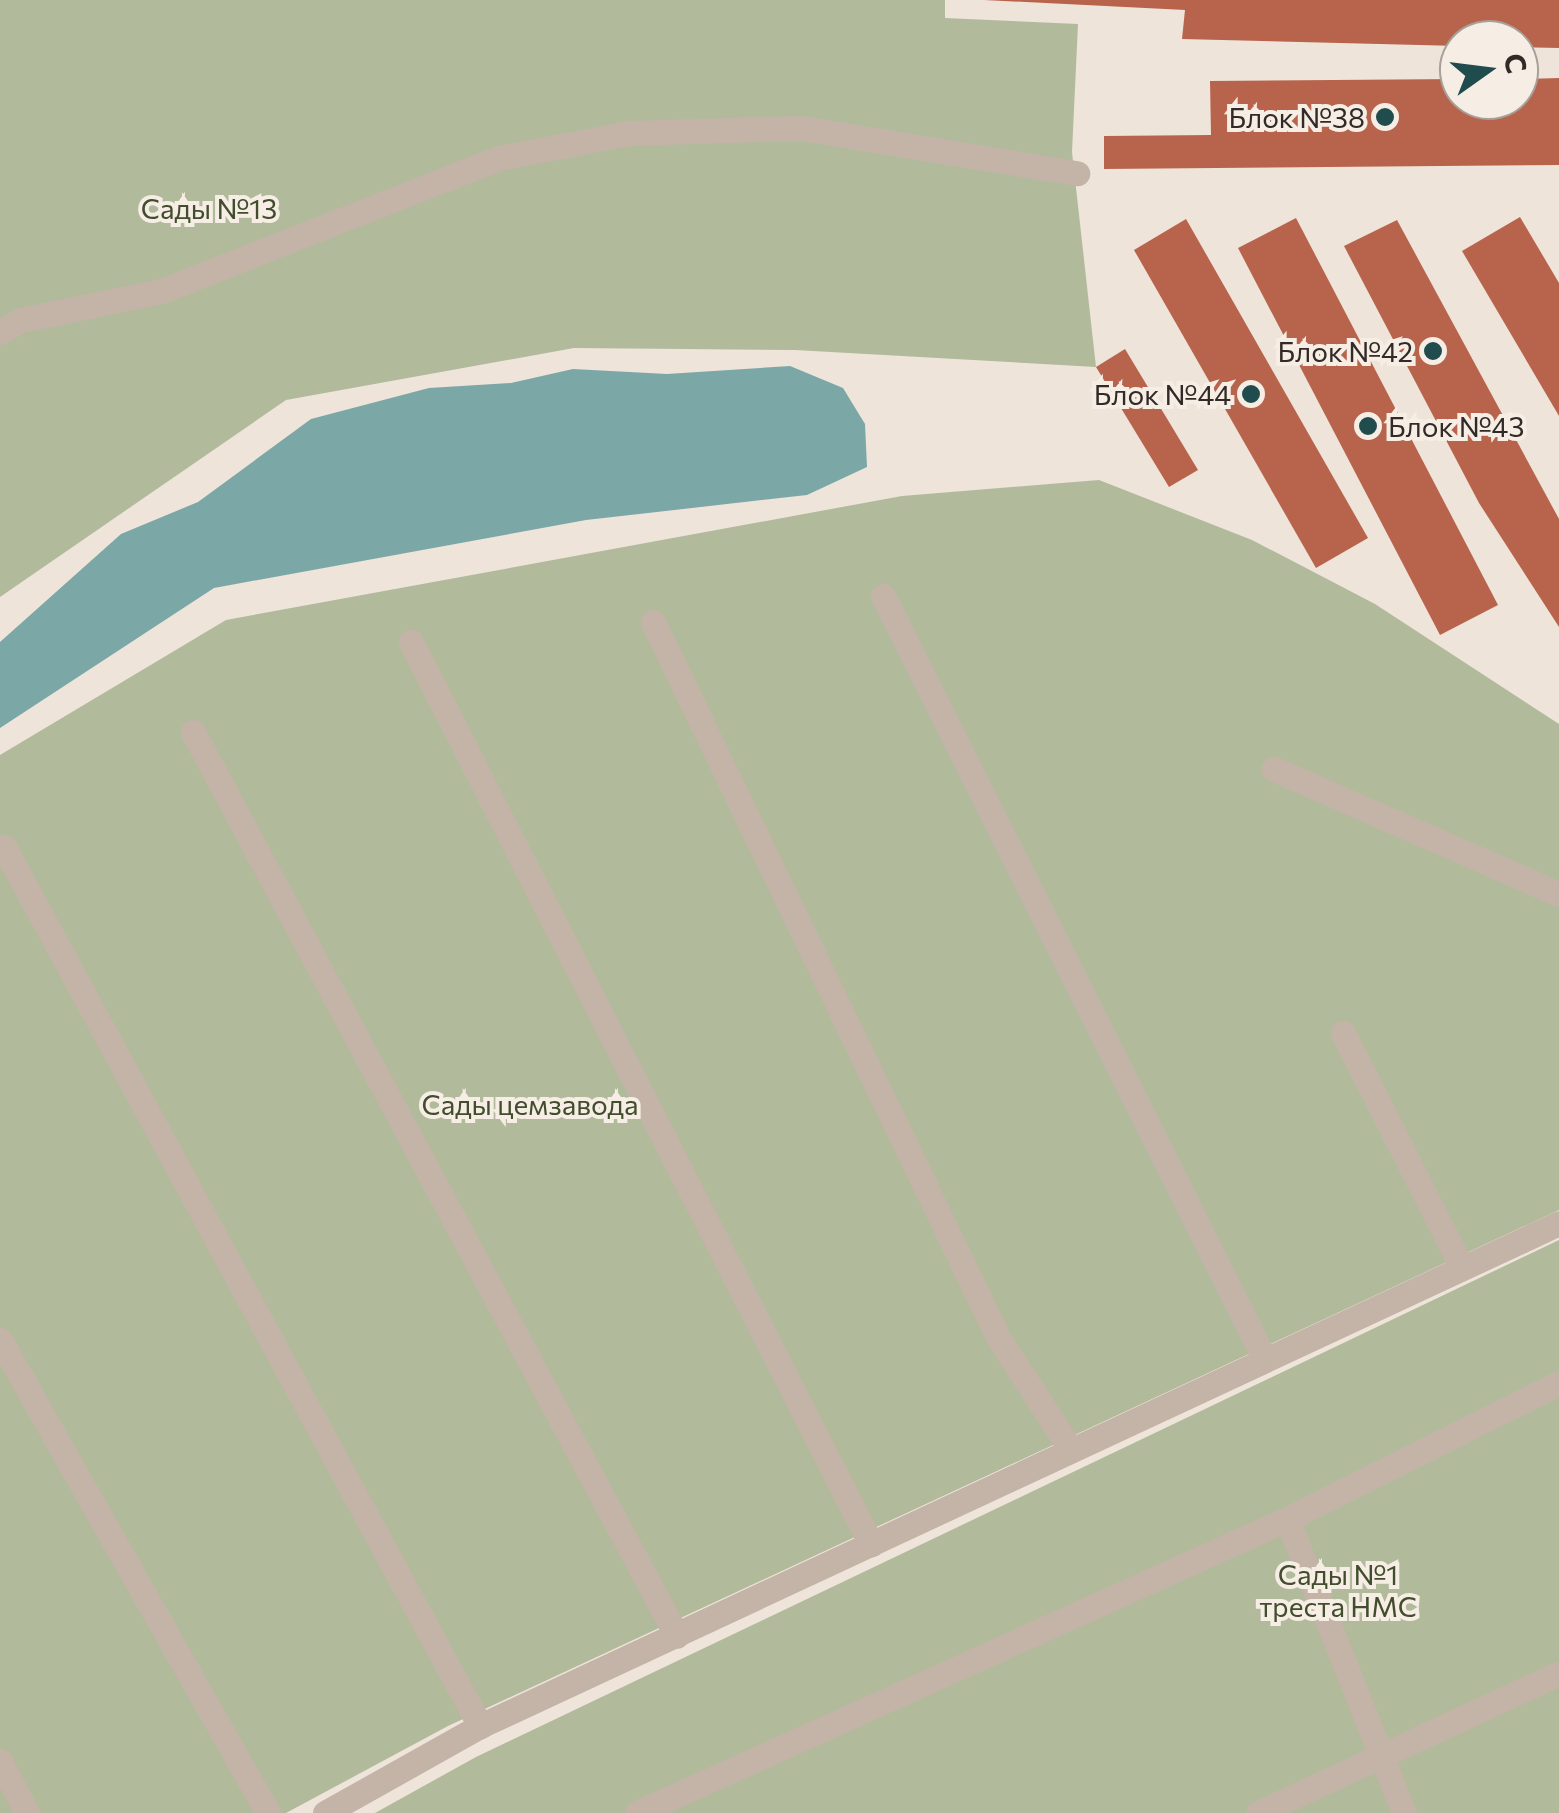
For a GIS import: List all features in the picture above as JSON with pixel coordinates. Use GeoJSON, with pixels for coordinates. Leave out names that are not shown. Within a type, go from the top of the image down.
{"type":"FeatureCollection","features":[{"type":"Feature","properties":{"kind":"lane"},"geometry":{"type":"LineString","coordinates":[[0,332],[21,320],[161,291],[498,158],[629,133],[800,128],[1078,172]]}},
{"type":"Feature","properties":{"kind":"lane"},"geometry":{"type":"LineString","coordinates":[[883,596],[1265,1360]]}},
{"type":"Feature","properties":{"kind":"lane"},"geometry":{"type":"LineString","coordinates":[[653,622],[999,1339],[1071,1450]]}},
{"type":"Feature","properties":{"kind":"lane"},"geometry":{"type":"LineString","coordinates":[[411,642],[870,1544]]}},
{"type":"Feature","properties":{"kind":"lane"},"geometry":{"type":"LineString","coordinates":[[192,732],[677,1636]]}},
{"type":"Feature","properties":{"kind":"lane"},"geometry":{"type":"LineString","coordinates":[[1274,770],[1559,894]]}},
{"type":"Feature","properties":{"kind":"lane"},"geometry":{"type":"LineString","coordinates":[[4,846],[480,1726]]}},
{"type":"Feature","properties":{"kind":"lane"},"geometry":{"type":"LineString","coordinates":[[1344,1033],[1462,1268]]}},
{"type":"Feature","properties":{"kind":"lane"},"geometry":{"type":"LineString","coordinates":[[326,1813],[480,1726],[1559,1222]]}},
{"type":"Feature","properties":{"kind":"lane"},"geometry":{"type":"LineString","coordinates":[[0,1340],[268,1813]]}},
{"type":"Feature","properties":{"kind":"lane"},"geometry":{"type":"LineString","coordinates":[[637,1813],[1287,1519],[1559,1383]]}},
{"type":"Feature","properties":{"kind":"lane"},"geometry":{"type":"LineString","coordinates":[[1287,1519],[1377,1757],[1404,1813]]}},
{"type":"Feature","properties":{"kind":"lane"},"geometry":{"type":"LineString","coordinates":[[1258,1813],[1559,1673]]}},
{"type":"Feature","properties":{"kind":"lane"},"geometry":{"type":"LineString","coordinates":[[0,1761],[27,1813]]}},
{"type":"Feature","properties":{"kind":"green space","name":"Сады №13"},"geometry":{"type":"Polygon","coordinates":[[[0,0],[945,0],[945,18],[1078,24],[1072,152],[1096,367],[795,350],[574,348],[286,400],[0,597],[0,0]]]}},
{"type":"Feature","properties":{"kind":"green space","name":"Сады цемзавода"},"geometry":{"type":"Polygon","coordinates":[[[1099,480],[1252,540],[1375,604],[1559,724],[1559,1210],[448,1726],[286,1813],[0,1813],[0,755],[226,620],[902,496],[1099,480]]]}},
{"type":"Feature","properties":{"kind":"green space","name":"Сады №1 треста НМС"},"geometry":{"type":"Polygon","coordinates":[[[1559,1240],[1559,1813],[375,1813],[476,1757],[1559,1240]]]}},
{"type":"Feature","properties":{"kind":"water"},"geometry":{"type":"Polygon","coordinates":[[[790,366],[843,388],[865,424],[867,467],[807,495],[586,520],[214,588],[0,728],[0,642],[121,534],[198,502],[311,419],[429,388],[511,383],[573,369],[667,374],[790,366]]]}},
{"type":"Feature","properties":{"kind":"building"},"geometry":{"type":"Polygon","coordinates":[[[984,0],[1559,0],[1559,48],[1539,48],[1539,20],[1439,20],[1439,45],[1182,39],[1185,10],[984,0]]]}},
{"type":"Feature","properties":{"kind":"building","name":"Блок №38"},"geometry":{"type":"Polygon","coordinates":[[[1539,78],[1559,78],[1559,165],[1104,169],[1104,136],[1211,135],[1210,81],[1439,79],[1439,120],[1539,120],[1539,78]]]}},
{"type":"Feature","properties":{"kind":"building"},"geometry":{"type":"Polygon","coordinates":[[[1520,217],[1559,283],[1559,416],[1462,251],[1520,217]]]}},
{"type":"Feature","properties":{"kind":"building","name":"Блок №43"},"geometry":{"type":"Polygon","coordinates":[[[1296,218],[1498,605],[1440,635],[1238,248],[1296,218]]]}},
{"type":"Feature","properties":{"kind":"building","name":"Блок №44"},"geometry":{"type":"Polygon","coordinates":[[[1186,219],[1368,538],[1316,568],[1134,250],[1186,219]]]}},
{"type":"Feature","properties":{"kind":"building","name":"Блок №42"},"geometry":{"type":"Polygon","coordinates":[[[1397,220],[1559,519],[1559,627],[1479,503],[1344,246],[1397,220]]]}},
{"type":"Feature","properties":{"kind":"building","name":"Блок №44"},"geometry":{"type":"Polygon","coordinates":[[[1125,349],[1198,470],[1169,487],[1096,367],[1125,349]]]}},
{"type":"Feature","properties":{"kind":"place","name":"Блок №38"},"geometry":{"type":"Point","coordinates":[1385,117]}},
{"type":"Feature","properties":{"kind":"place","name":"Блок №42"},"geometry":{"type":"Point","coordinates":[1433,351]}},
{"type":"Feature","properties":{"kind":"place","name":"Блок №44"},"geometry":{"type":"Point","coordinates":[1251,394]}},
{"type":"Feature","properties":{"kind":"place","name":"Блок №43"},"geometry":{"type":"Point","coordinates":[1368,426]}}]}
